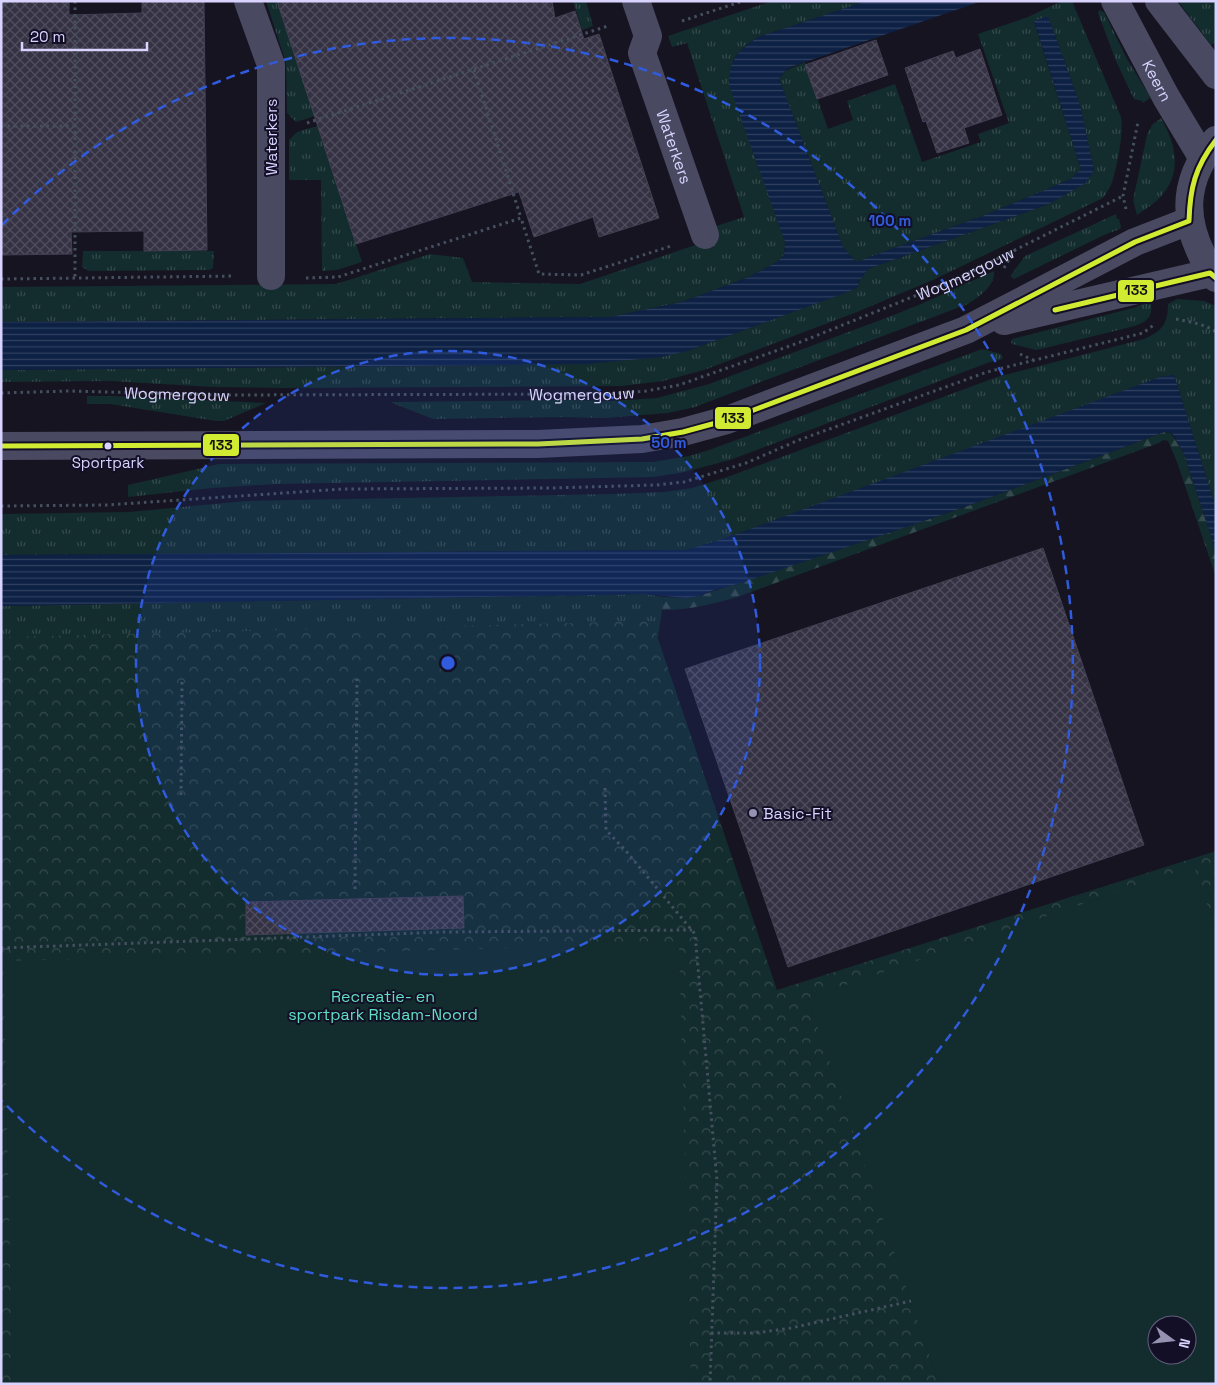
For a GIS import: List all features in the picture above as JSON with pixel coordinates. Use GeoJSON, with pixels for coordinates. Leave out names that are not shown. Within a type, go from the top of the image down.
{"type":"FeatureCollection","features":[{"type":"Feature","properties":{"kind":"street","name":"Waterkers"},"geometry":{"type":"LineString","coordinates":[[248,1],[271,65],[271,276]]}},
{"type":"Feature","properties":{"kind":"street","name":"Keern"},"geometry":{"type":"LineString","coordinates":[[1115,1],[1166,97],[1209,149]]}},
{"type":"Feature","properties":{"kind":"street"},"geometry":{"type":"LineString","coordinates":[[1159,1],[1216,75]]}},
{"type":"Feature","properties":{"kind":"street","name":"Waterkers"},"geometry":{"type":"LineString","coordinates":[[641,17],[648,36],[642,54],[705,235]]}},
{"type":"Feature","properties":{"kind":"street"},"geometry":{"type":"LineString","coordinates":[[966,330],[1213,275],[1194,240],[1189,221],[1193,177],[1209,149]]}},
{"type":"Feature","properties":{"kind":"street"},"geometry":{"type":"LineString","coordinates":[[1,446],[538,444],[642,439],[683,432],[727,420],[966,330],[1135,242],[1189,221]]}},
{"type":"Feature","properties":{"kind":"path"},"geometry":{"type":"LineString","coordinates":[[75,1],[75,278]]}},
{"type":"Feature","properties":{"kind":"path"},"geometry":{"type":"LineString","coordinates":[[271,135],[641,17],[743,1]]}},
{"type":"Feature","properties":{"kind":"path"},"geometry":{"type":"LineString","coordinates":[[474,70],[540,274],[581,275],[705,235]]}},
{"type":"Feature","properties":{"kind":"path"},"geometry":{"type":"LineString","coordinates":[[1,126],[75,126]]}},
{"type":"Feature","properties":{"kind":"path","name":"Wogmergouw"},"geometry":{"type":"LineString","coordinates":[[1,393],[69,392],[223,395],[579,394],[646,391],[679,385],[798,343],[957,279],[1123,196]]}},
{"type":"Feature","properties":{"kind":"path"},"geometry":{"type":"LineString","coordinates":[[1,279],[338,277],[521,218]]}},
{"type":"Feature","properties":{"kind":"path"},"geometry":{"type":"LineString","coordinates":[[1174,319],[1191,322],[1216,332]]}},
{"type":"Feature","properties":{"kind":"path"},"geometry":{"type":"LineString","coordinates":[[354,888],[357,679]]}},
{"type":"Feature","properties":{"kind":"path"},"geometry":{"type":"LineString","coordinates":[[181,795],[182,681]]}},
{"type":"Feature","properties":{"kind":"path"},"geometry":{"type":"LineString","coordinates":[[605,788],[606,830],[692,930],[696,944],[717,1181],[710,1384]]}},
{"type":"Feature","properties":{"kind":"path"},"geometry":{"type":"LineString","coordinates":[[1,948],[446,932],[692,930]]}},
{"type":"Feature","properties":{"kind":"path"},"geometry":{"type":"LineString","coordinates":[[711,1333],[756,1333],[782,1329],[911,1302]]}},
{"type":"Feature","properties":{"kind":"green space"},"geometry":{"type":"Polygon","coordinates":[[[266,1],[277,1],[315,116],[296,122],[287,113],[286,63],[266,1]]]}},
{"type":"Feature","properties":{"kind":"green space"},"geometry":{"type":"Polygon","coordinates":[[[573,1],[586,1],[593,26],[582,30],[573,1]]]}},
{"type":"Feature","properties":{"kind":"green space"},"geometry":{"type":"Polygon","coordinates":[[[772,1],[867,1],[758,37],[744,47],[733,60],[785,242],[784,255],[777,262],[749,277],[682,302],[610,317],[1,322],[1,287],[336,284],[430,254],[463,258],[472,282],[580,284],[719,237],[716,226],[744,217],[687,43],[672,47],[668,36],[772,1]]]}},
{"type":"Feature","properties":{"kind":"green space"},"geometry":{"type":"Polygon","coordinates":[[[1062,1],[1072,1],[1121,117],[1122,132],[1116,170],[1111,185],[1103,198],[935,279],[857,312],[704,370],[663,381],[622,386],[285,388],[213,387],[110,381],[1,382],[1,370],[511,365],[687,351],[857,288],[868,269],[1049,204],[1094,170],[1080,105],[1048,17],[1034,22],[1081,169],[1071,179],[988,214],[856,262],[843,247],[779,79],[785,71],[805,62],[828,129],[853,120],[847,101],[895,84],[922,162],[981,142],[978,134],[1009,123],[978,34],[1028,17],[1062,1]]]}},
{"type":"Feature","properties":{"kind":"green space"},"geometry":{"type":"Polygon","coordinates":[[[1178,1],[1216,1],[1216,42],[1211,45],[1178,1]]]}},
{"type":"Feature","properties":{"kind":"green space"},"geometry":{"type":"Polygon","coordinates":[[[1099,10],[1104,12],[1127,59],[1149,95],[1150,98],[1143,103],[1134,99],[1132,95],[1116,61],[1098,13],[1099,10]]]}},
{"type":"Feature","properties":{"kind":"green space"},"geometry":{"type":"Polygon","coordinates":[[[1161,118],[1170,137],[1175,156],[1173,176],[1169,186],[1160,198],[1137,215],[1133,200],[1147,135],[1152,125],[1161,118]]]}},
{"type":"Feature","properties":{"kind":"green space"},"geometry":{"type":"Polygon","coordinates":[[[317,126],[362,262],[337,270],[322,271],[321,180],[289,180],[289,140],[297,132],[317,126]]]}},
{"type":"Feature","properties":{"kind":"green space"},"geometry":{"type":"Polygon","coordinates":[[[1116,214],[1117,219],[1119,219],[1120,229],[1014,279],[1011,277],[1025,256],[1116,214]]]}},
{"type":"Feature","properties":{"kind":"green space"},"geometry":{"type":"Polygon","coordinates":[[[83,251],[214,251],[213,268],[209,270],[89,271],[82,267],[83,251]]]}},
{"type":"Feature","properties":{"kind":"green space"},"geometry":{"type":"Polygon","coordinates":[[[994,271],[990,286],[968,304],[695,407],[668,413],[605,418],[433,419],[390,402],[610,401],[657,398],[709,384],[886,318],[994,271]]]}},
{"type":"Feature","properties":{"kind":"green space"},"geometry":{"type":"Polygon","coordinates":[[[1177,299],[1204,301],[1216,306],[1216,508],[1174,375],[723,539],[686,550],[1,555],[1,514],[129,512],[246,501],[612,494],[664,492],[692,488],[730,476],[997,377],[1144,339],[1160,330],[1167,317],[1168,304],[1177,299]]]}},
{"type":"Feature","properties":{"kind":"green space"},"geometry":{"type":"Polygon","coordinates":[[[1148,302],[1151,304],[1150,315],[1143,323],[1135,326],[1036,350],[1012,344],[1011,342],[1012,339],[1133,308],[1148,302]]]}},
{"type":"Feature","properties":{"kind":"green space"},"geometry":{"type":"Polygon","coordinates":[[[982,349],[1001,354],[1003,358],[730,460],[680,473],[653,477],[276,484],[212,488],[128,497],[128,485],[219,464],[653,462],[689,456],[982,349]]]}},
{"type":"Feature","properties":{"kind":"green space"},"geometry":{"type":"Polygon","coordinates":[[[87,396],[266,403],[224,421],[216,421],[110,404],[87,404],[87,396]]]}},
{"type":"Feature","properties":{"kind":"green space"},"geometry":{"type":"Polygon","coordinates":[[[1164,432],[1171,433],[1184,454],[1216,551],[1216,577],[1177,462],[1168,441],[1163,440],[740,596],[701,606],[662,610],[664,597],[686,598],[699,596],[962,508],[1164,432]]]}},
{"type":"Feature","properties":{"kind":"green space"},"geometry":{"type":"Polygon","coordinates":[[[645,594],[664,597],[658,637],[610,654],[1,640],[1,606],[645,594]]]}},
{"type":"Feature","properties":{"kind":"green space","name":"Recreatie- en sportpark Risdam-Noord"},"geometry":{"type":"Polygon","coordinates":[[[652,621],[777,990],[1216,851],[1216,1384],[1,1384],[1,637],[652,621]]]}},
{"type":"Feature","properties":{"kind":"green space"},"geometry":{"type":"Polygon","coordinates":[[[1194,866],[1216,931],[1216,1384],[939,1384],[808,998],[1194,866]]]}},
{"type":"Feature","properties":{"kind":"green space"},"geometry":{"type":"Polygon","coordinates":[[[679,944],[691,1384],[13,1384],[3,961],[679,944]]]}},
{"type":"Feature","properties":{"kind":"water"},"geometry":{"type":"Polygon","coordinates":[[[867,1],[982,1],[791,67],[779,79],[843,247],[856,262],[988,214],[1071,179],[1081,169],[1034,21],[1048,16],[1080,105],[1094,170],[1086,183],[1049,204],[868,269],[857,288],[845,293],[687,351],[662,357],[586,364],[1,370],[1,322],[610,317],[682,302],[749,277],[777,262],[784,255],[785,242],[729,85],[729,76],[733,62],[745,47],[758,37],[867,1]]]}},
{"type":"Feature","properties":{"kind":"water"},"geometry":{"type":"Polygon","coordinates":[[[1174,375],[1216,508],[1216,551],[1184,454],[1172,433],[1164,432],[962,508],[744,582],[699,596],[686,598],[644,594],[1,606],[1,555],[686,550],[723,539],[1160,377],[1174,375]]]}},
{"type":"Feature","properties":{"kind":"building"},"geometry":{"type":"Polygon","coordinates":[[[1,1],[69,1],[69,15],[142,13],[142,1],[204,1],[207,250],[144,251],[144,231],[71,232],[72,254],[1,255],[1,1]]]}},
{"type":"Feature","properties":{"kind":"building"},"geometry":{"type":"Polygon","coordinates":[[[277,1],[552,1],[555,18],[575,11],[584,39],[599,34],[659,218],[599,237],[593,217],[534,237],[519,192],[356,244],[277,1]]]}},
{"type":"Feature","properties":{"kind":"building"},"geometry":{"type":"Polygon","coordinates":[[[876,40],[888,75],[817,99],[805,65],[876,40]]]}},
{"type":"Feature","properties":{"kind":"building"},"geometry":{"type":"Polygon","coordinates":[[[980,49],[1002,115],[964,128],[969,143],[937,153],[926,121],[923,122],[905,68],[953,51],[956,58],[980,49]]]}},
{"type":"Feature","properties":{"kind":"building"},"geometry":{"type":"Polygon","coordinates":[[[1043,548],[1144,845],[788,967],[685,669],[1043,548]]]}},
{"type":"Feature","properties":{"kind":"building"},"geometry":{"type":"Polygon","coordinates":[[[463,896],[464,928],[246,935],[246,902],[463,896]]]}},
{"type":"Feature","properties":{"kind":"transit line","name":"133"},"geometry":{"type":"LineString","coordinates":[[1,446],[538,444],[642,439],[683,432],[727,420],[966,330],[1135,242],[1189,221],[1192,188],[1195,178],[1203,159],[1216,140]]}},
{"type":"Feature","properties":{"kind":"transit line","name":"133"},"geometry":{"type":"LineString","coordinates":[[1055,310],[1210,273],[1216,278]]}},
{"type":"Feature","properties":{"kind":"place","name":"Sportpark"},"geometry":{"type":"Point","coordinates":[108,446]}},
{"type":"Feature","properties":{"kind":"place","name":"Basic-Fit"},"geometry":{"type":"Point","coordinates":[753,813]}}]}
